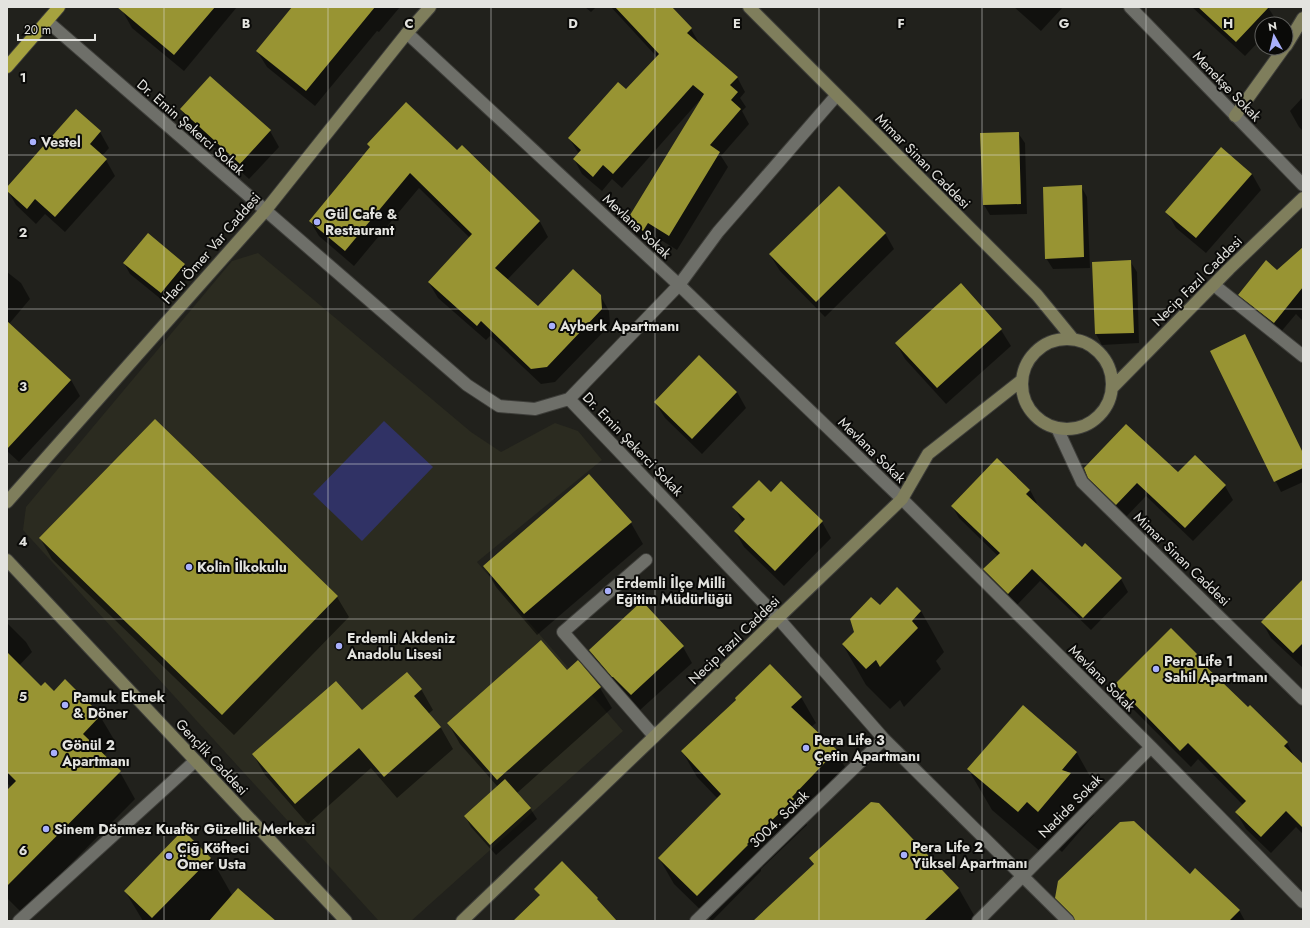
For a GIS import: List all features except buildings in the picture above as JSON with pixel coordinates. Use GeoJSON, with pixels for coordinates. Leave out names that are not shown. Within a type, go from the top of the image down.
{"type":"FeatureCollection","features":[{"type":"Feature","properties":{"kind":"highway"},"geometry":{"type":"LineString","coordinates":[[7,67],[59,7]]}},
{"type":"Feature","properties":{"kind":"street","name":"Hacı Ömer Var Caddesi"},"geometry":{"type":"LineString","coordinates":[[7,502],[264,211],[407,33],[430,7]]}},
{"type":"Feature","properties":{"kind":"street","name":"Mimar Sinan Caddesi"},"geometry":{"type":"LineString","coordinates":[[749,7],[836,96],[1037,295],[1073,339]]}},
{"type":"Feature","properties":{"kind":"street","name":"Menekşe Sokak"},"geometry":{"type":"LineString","coordinates":[[1130,7],[1303,185]]}},
{"type":"Feature","properties":{"kind":"street"},"geometry":{"type":"LineString","coordinates":[[1294,32],[1303,18]]}},
{"type":"Feature","properties":{"kind":"street","name":"Dr. Emin Şekerci Sokak"},"geometry":{"type":"LineString","coordinates":[[47,21],[264,211],[467,385],[499,406],[535,409],[570,399],[778,618],[884,739],[1068,921]]}},
{"type":"Feature","properties":{"kind":"street","name":"Mevlana Sokak"},"geometry":{"type":"LineString","coordinates":[[407,33],[679,285],[902,500],[1303,902]]}},
{"type":"Feature","properties":{"kind":"street"},"geometry":{"type":"LineString","coordinates":[[1235,116],[1278,56]]}},
{"type":"Feature","properties":{"kind":"street"},"geometry":{"type":"LineString","coordinates":[[570,399],[679,285],[718,232],[836,96]]}},
{"type":"Feature","properties":{"kind":"street","name":"Necip Fazıl Caddesi"},"geometry":{"type":"LineString","coordinates":[[1113,387],[1303,198]]}},
{"type":"Feature","properties":{"kind":"street"},"geometry":{"type":"LineString","coordinates":[[1214,285],[1303,356]]}},
{"type":"Feature","properties":{"kind":"street"},"geometry":{"type":"LineString","coordinates":[[1059,339],[1073,339],[1087,343],[1098,350],[1107,361],[1112,373],[1113,387],[1109,402],[1100,415],[1088,424],[1073,429],[1057,428],[1045,423],[1031,410],[1023,393],[1022,380],[1026,366],[1034,354],[1045,344],[1059,339]]}},
{"type":"Feature","properties":{"kind":"street","name":"Necip Fazıl Caddesi"},"geometry":{"type":"LineString","coordinates":[[462,921],[902,500],[928,454],[1022,380]]}},
{"type":"Feature","properties":{"kind":"street","name":"Mimar Sinan Caddesi"},"geometry":{"type":"LineString","coordinates":[[1057,428],[1082,482],[1303,699]]}},
{"type":"Feature","properties":{"kind":"street","name":"Gençlik Caddesi"},"geometry":{"type":"LineString","coordinates":[[7,560],[346,921]]}},
{"type":"Feature","properties":{"kind":"street"},"geometry":{"type":"LineString","coordinates":[[646,560],[563,632],[654,736]]}},
{"type":"Feature","properties":{"kind":"street","name":"3004. Sokak"},"geometry":{"type":"LineString","coordinates":[[696,921],[884,739]]}},
{"type":"Feature","properties":{"kind":"street","name":"Nadide Sokak"},"geometry":{"type":"LineString","coordinates":[[978,921],[1150,747]]}},
{"type":"Feature","properties":{"kind":"street"},"geometry":{"type":"LineString","coordinates":[[19,921],[195,761]]}},
{"type":"Feature","properties":{"kind":"shaded area","name":"Erdemli Akdeniz Anadolu Lisesi"},"geometry":{"type":"Polygon","coordinates":[[[258,253],[471,432],[501,452],[555,423],[578,431],[602,460],[477,562],[623,731],[411,921],[378,920],[23,530],[26,507],[232,261],[258,253]]]}},
{"type":"Feature","properties":{"kind":"shaded area"},"geometry":{"type":"Polygon","coordinates":[[[384,421],[433,467],[362,541],[313,494],[384,421]]]}},
{"type":"Feature","properties":{"kind":"place","name":"Vestel"},"geometry":{"type":"Point","coordinates":[33,142]}},
{"type":"Feature","properties":{"kind":"place","name":"Gül Cafe & Restaurant"},"geometry":{"type":"Point","coordinates":[317,222]}},
{"type":"Feature","properties":{"kind":"place","name":"Ayberk Apartmanı"},"geometry":{"type":"Point","coordinates":[552,326]}},
{"type":"Feature","properties":{"kind":"place","name":"Kolin İlkokulu"},"geometry":{"type":"Point","coordinates":[189,567]}},
{"type":"Feature","properties":{"kind":"place","name":"Erdemli İlçe Milli Eğitim Müdürlüğü"},"geometry":{"type":"Point","coordinates":[608,591]}},
{"type":"Feature","properties":{"kind":"place","name":"Erdemli Akdeniz Anadolu Lisesi"},"geometry":{"type":"Point","coordinates":[339,646]}},
{"type":"Feature","properties":{"kind":"place","name":"Pera Life 1 Sahil Apartmanı"},"geometry":{"type":"Point","coordinates":[1156,669]}},
{"type":"Feature","properties":{"kind":"place","name":"Pamuk Ekmek & Döner"},"geometry":{"type":"Point","coordinates":[65,705]}},
{"type":"Feature","properties":{"kind":"place","name":"Pera Life 3 Çetin Apartmanı"},"geometry":{"type":"Point","coordinates":[806,748]}},
{"type":"Feature","properties":{"kind":"place","name":"Gönül 2 Apartmanı"},"geometry":{"type":"Point","coordinates":[54,753]}},
{"type":"Feature","properties":{"kind":"place","name":"Sinem Dönmez Kuaför Güzellik Merkezi"},"geometry":{"type":"Point","coordinates":[46,829]}},
{"type":"Feature","properties":{"kind":"place","name":"Pera Life 2 Yüksel Apartmanı"},"geometry":{"type":"Point","coordinates":[904,855]}},
{"type":"Feature","properties":{"kind":"place","name":"Çiğ Köfteci Ömer Usta"},"geometry":{"type":"Point","coordinates":[169,856]}}]}
